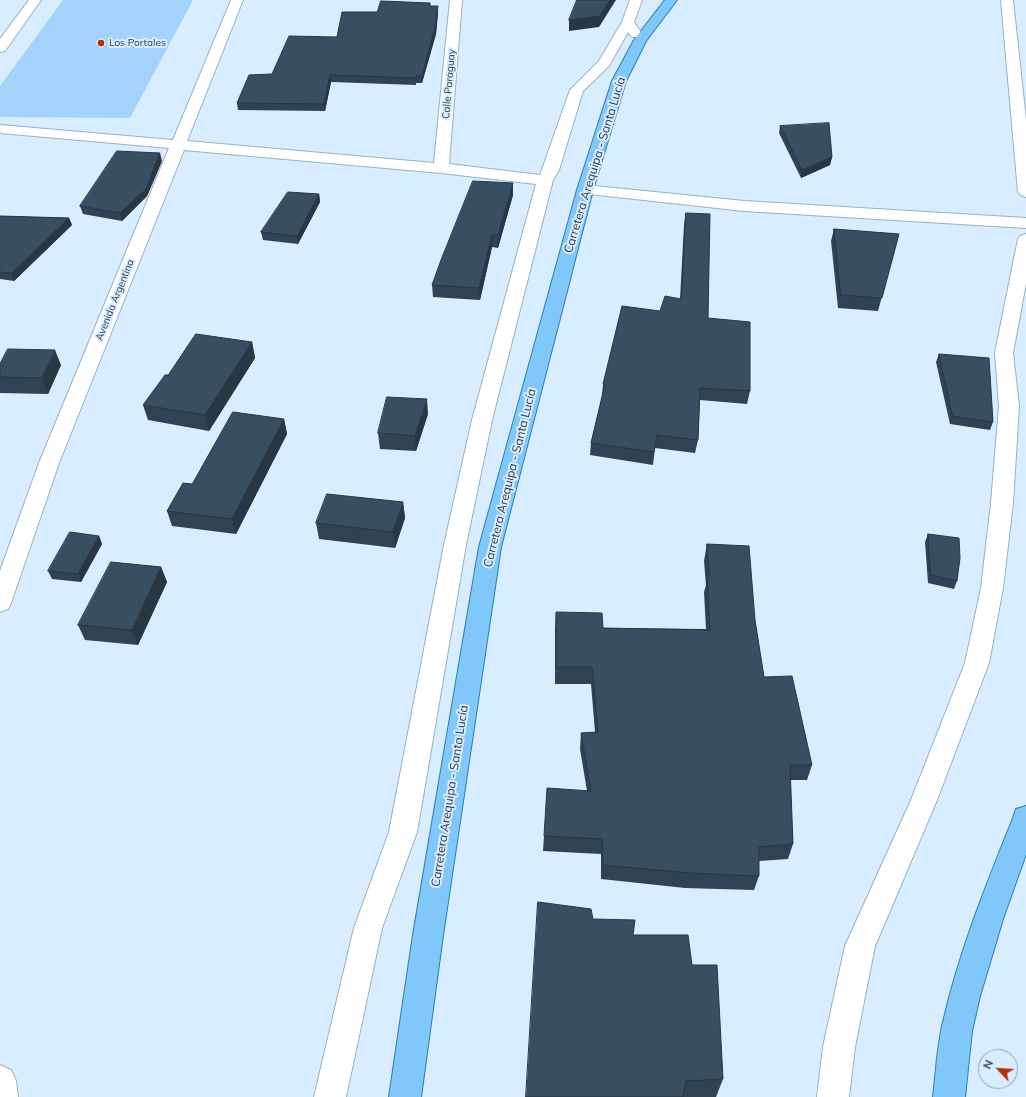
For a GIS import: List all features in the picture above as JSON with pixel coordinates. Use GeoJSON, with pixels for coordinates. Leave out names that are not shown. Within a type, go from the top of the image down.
{"type":"FeatureCollection","features":[{"type":"Feature","properties":{"kind":"main road","name":"Carretera Arequipa - Santa Lucía"},"geometry":{"type":"LineString","coordinates":[[405,1097],[428,935],[490,547],[585,190],[618,82],[640,40],[671,0]]}},
{"type":"Feature","properties":{"kind":"main road"},"geometry":{"type":"LineString","coordinates":[[949,1097],[958,1024],[976,957],[997,893],[1026,818]]}},
{"type":"Feature","properties":{"kind":"street"},"geometry":{"type":"LineString","coordinates":[[0,48],[35,0]]}},
{"type":"Feature","properties":{"kind":"street","name":"Avenida Argentina"},"geometry":{"type":"LineString","coordinates":[[0,602],[49,464],[237,0]]}},
{"type":"Feature","properties":{"kind":"street","name":"Calle Paraguay"},"geometry":{"type":"LineString","coordinates":[[441,168],[456,0]]}},
{"type":"Feature","properties":{"kind":"street"},"geometry":{"type":"LineString","coordinates":[[330,1097],[368,928],[403,832],[455,545],[475,452],[545,180],[551,170],[577,90],[604,63],[628,22],[636,0]]}},
{"type":"Feature","properties":{"kind":"street"},"geometry":{"type":"LineString","coordinates":[[1007,0],[1026,192]]}},
{"type":"Feature","properties":{"kind":"street"},"geometry":{"type":"LineString","coordinates":[[628,22],[640,40]]}},
{"type":"Feature","properties":{"kind":"street"},"geometry":{"type":"LineString","coordinates":[[0,129],[178,146],[441,168],[545,180]]}},
{"type":"Feature","properties":{"kind":"street"},"geometry":{"type":"LineString","coordinates":[[585,190],[744,206],[1026,223]]}},
{"type":"Feature","properties":{"kind":"street"},"geometry":{"type":"LineString","coordinates":[[833,1097],[839,1047],[860,946],[924,800],[977,663],[992,588],[1002,503],[1009,406],[1004,354],[1026,239]]}},
{"type":"Feature","properties":{"kind":"street"},"geometry":{"type":"LineString","coordinates":[[0,1082],[2,1097]]}},
{"type":"Feature","properties":{"kind":"shaded area","name":"Los Portales"},"geometry":{"type":"Polygon","coordinates":[[[63,0],[193,0],[130,118],[0,117],[0,86],[63,0]]]}},
{"type":"Feature","properties":{"kind":"building"},"geometry":{"type":"Polygon","coordinates":[[[577,0],[610,0],[600,16],[569,20],[577,0]]]}},
{"type":"Feature","properties":{"kind":"building"},"geometry":{"type":"Polygon","coordinates":[[[381,1],[430,3],[430,6],[438,6],[435,27],[422,76],[416,76],[415,78],[330,75],[324,104],[237,103],[249,75],[272,74],[289,36],[337,37],[342,12],[377,12],[381,1]]]}},
{"type":"Feature","properties":{"kind":"building"},"geometry":{"type":"Polygon","coordinates":[[[829,123],[832,157],[802,170],[780,126],[829,123]]]}},
{"type":"Feature","properties":{"kind":"building"},"geometry":{"type":"Polygon","coordinates":[[[117,151],[160,153],[146,189],[120,213],[80,206],[117,151]]]}},
{"type":"Feature","properties":{"kind":"building"},"geometry":{"type":"Polygon","coordinates":[[[473,181],[513,183],[498,235],[492,235],[479,288],[432,285],[441,260],[473,181]]]}},
{"type":"Feature","properties":{"kind":"building"},"geometry":{"type":"Polygon","coordinates":[[[288,192],[319,194],[297,236],[261,232],[288,192]]]}},
{"type":"Feature","properties":{"kind":"building"},"geometry":{"type":"Polygon","coordinates":[[[686,213],[710,214],[708,318],[750,322],[750,391],[700,388],[698,440],[657,435],[654,452],[591,443],[605,384],[603,384],[622,306],[660,311],[665,296],[681,299],[686,213]]]}},
{"type":"Feature","properties":{"kind":"building"},"geometry":{"type":"Polygon","coordinates":[[[0,216],[69,218],[12,273],[0,272],[0,216]]]}},
{"type":"Feature","properties":{"kind":"building"},"geometry":{"type":"Polygon","coordinates":[[[834,229],[899,234],[882,298],[841,295],[834,229]]]}},
{"type":"Feature","properties":{"kind":"building"},"geometry":{"type":"Polygon","coordinates":[[[196,334],[252,342],[205,415],[143,405],[165,375],[168,375],[196,334]]]}},
{"type":"Feature","properties":{"kind":"building"},"geometry":{"type":"Polygon","coordinates":[[[8,349],[55,350],[42,378],[0,377],[0,364],[8,349]]]}},
{"type":"Feature","properties":{"kind":"building"},"geometry":{"type":"Polygon","coordinates":[[[939,354],[989,358],[993,422],[953,416],[939,354]]]}},
{"type":"Feature","properties":{"kind":"building"},"geometry":{"type":"Polygon","coordinates":[[[387,397],[427,399],[415,436],[378,433],[387,397]]]}},
{"type":"Feature","properties":{"kind":"building"},"geometry":{"type":"Polygon","coordinates":[[[233,412],[284,419],[232,519],[167,511],[183,483],[192,484],[233,412]]]}},
{"type":"Feature","properties":{"kind":"building"},"geometry":{"type":"Polygon","coordinates":[[[327,494],[403,502],[393,532],[316,523],[327,494]]]}},
{"type":"Feature","properties":{"kind":"building"},"geometry":{"type":"Polygon","coordinates":[[[70,532],[99,536],[78,574],[48,571],[70,532]]]}},
{"type":"Feature","properties":{"kind":"building"},"geometry":{"type":"Polygon","coordinates":[[[928,534],[959,538],[960,558],[957,581],[931,575],[928,534]]]}},
{"type":"Feature","properties":{"kind":"building"},"geometry":{"type":"Polygon","coordinates":[[[707,544],[749,546],[755,620],[764,677],[792,676],[812,765],[790,765],[793,844],[759,847],[759,876],[689,873],[603,865],[602,839],[544,836],[547,788],[591,791],[581,733],[598,732],[592,667],[556,667],[556,612],[602,613],[603,628],[710,630],[707,544]]]}},
{"type":"Feature","properties":{"kind":"building"},"geometry":{"type":"Polygon","coordinates":[[[111,562],[161,567],[132,630],[78,625],[111,562]]]}},
{"type":"Feature","properties":{"kind":"building"},"geometry":{"type":"Polygon","coordinates":[[[538,902],[591,909],[593,919],[635,920],[633,935],[688,935],[692,965],[717,965],[723,1079],[686,1081],[683,1097],[526,1097],[538,902]]]}},
{"type":"Feature","properties":{"kind":"place","name":"Los Portales"},"geometry":{"type":"Point","coordinates":[101,43]}}]}
